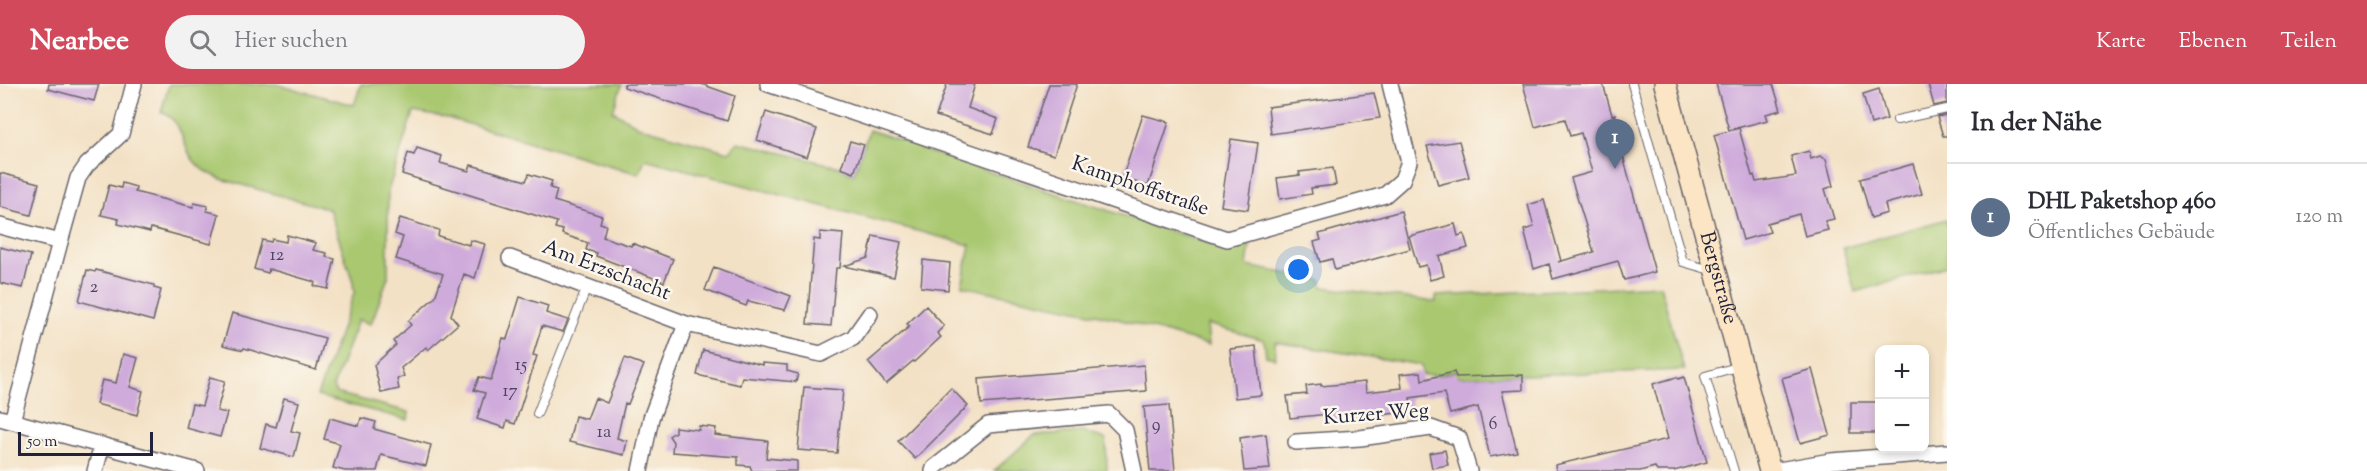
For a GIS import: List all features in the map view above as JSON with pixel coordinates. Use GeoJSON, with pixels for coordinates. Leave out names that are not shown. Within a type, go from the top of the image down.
{"type":"FeatureCollection","features":[{"type":"Feature","properties":{"kind":"main road","name":"Bergstraße"},"geometry":{"type":"LineString","coordinates":[[1665,84],[1741,366],[1772,471]]}},
{"type":"Feature","properties":{"kind":"street"},"geometry":{"type":"LineString","coordinates":[[134,84],[121,134],[87,165],[78,178],[6,419],[197,471]]}},
{"type":"Feature","properties":{"kind":"street","name":"Kamphoffstraße"},"geometry":{"type":"LineString","coordinates":[[768,84],[1227,239],[1385,195],[1402,180],[1409,162],[1390,84]]}},
{"type":"Feature","properties":{"kind":"street"},"geometry":{"type":"LineString","coordinates":[[0,226],[60,242]]}},
{"type":"Feature","properties":{"kind":"street","name":"Am Erzschacht"},"geometry":{"type":"LineString","coordinates":[[510,258],[686,324],[821,354],[853,338],[870,314]]}},
{"type":"Feature","properties":{"kind":"street","name":"Am Erzschacht"},"geometry":{"type":"LineString","coordinates":[[640,471],[651,418],[686,324]]}},
{"type":"Feature","properties":{"kind":"street"},"geometry":{"type":"LineString","coordinates":[[933,471],[988,425],[1109,414],[1125,430],[1134,471]]}},
{"type":"Feature","properties":{"kind":"street","name":"Kurzer Weg"},"geometry":{"type":"LineString","coordinates":[[1296,442],[1360,438],[1431,428],[1459,438],[1469,471]]}},
{"type":"Feature","properties":{"kind":"street"},"geometry":{"type":"LineString","coordinates":[[95,471],[102,445]]}},
{"type":"Feature","properties":{"kind":"street"},"geometry":{"type":"LineString","coordinates":[[1772,471],[1831,461],[1947,452]]}},
{"type":"Feature","properties":{"kind":"lane"},"geometry":{"type":"LineString","coordinates":[[1632,84],[1683,262],[1717,271]]}},
{"type":"Feature","properties":{"kind":"lane"},"geometry":{"type":"LineString","coordinates":[[1897,120],[1947,109]]}},
{"type":"Feature","properties":{"kind":"lane"},"geometry":{"type":"LineString","coordinates":[[537,414],[586,286]]}},
{"type":"Feature","properties":{"kind":"lane"},"geometry":{"type":"LineString","coordinates":[[1734,471],[1704,376],[1741,366]]}},
{"type":"Feature","properties":{"kind":"green space"},"geometry":{"type":"Polygon","coordinates":[[[169,84],[276,84],[354,105],[361,84],[622,84],[613,111],[638,126],[729,152],[738,142],[840,167],[854,174],[869,130],[918,146],[920,149],[1213,245],[1250,245],[1247,266],[1321,280],[1323,287],[1436,302],[1436,296],[1660,285],[1684,370],[1458,377],[1456,371],[1439,375],[1423,375],[1421,365],[1275,342],[1276,358],[1266,356],[1264,340],[1207,324],[1209,345],[1114,318],[962,286],[970,245],[645,159],[639,174],[448,118],[413,112],[388,191],[388,277],[371,324],[358,320],[333,387],[336,393],[409,412],[408,420],[317,396],[354,293],[353,282],[329,209],[221,179],[206,172],[194,161],[174,121],[161,112],[169,84]]]}},
{"type":"Feature","properties":{"kind":"green space"},"geometry":{"type":"Polygon","coordinates":[[[1947,219],[1947,266],[1855,292],[1843,248],[1947,219]]]}},
{"type":"Feature","properties":{"kind":"green space"},"geometry":{"type":"Polygon","coordinates":[[[1083,432],[1106,439],[1107,471],[994,471],[1034,435],[1083,432]]]}},
{"type":"Feature","properties":{"kind":"building"},"geometry":{"type":"Polygon","coordinates":[[[49,84],[99,84],[94,101],[48,89],[49,84]]]}},
{"type":"Feature","properties":{"kind":"building"},"geometry":{"type":"Polygon","coordinates":[[[624,84],[701,84],[735,96],[727,121],[624,87],[624,84]]]}},
{"type":"Feature","properties":{"kind":"building"},"geometry":{"type":"Polygon","coordinates":[[[947,84],[975,84],[968,108],[998,119],[993,134],[936,116],[947,84]]]}},
{"type":"Feature","properties":{"kind":"building"},"geometry":{"type":"Polygon","coordinates":[[[1049,84],[1077,84],[1054,155],[1028,147],[1049,84]]]}},
{"type":"Feature","properties":{"kind":"building"},"geometry":{"type":"Polygon","coordinates":[[[1523,84],[1603,84],[1612,115],[1615,114],[1621,137],[1618,138],[1655,272],[1624,280],[1618,261],[1553,279],[1549,264],[1534,269],[1524,230],[1534,227],[1528,205],[1544,200],[1561,261],[1558,262],[1594,252],[1571,178],[1592,172],[1581,133],[1570,136],[1565,119],[1535,127],[1523,84]]]}},
{"type":"Feature","properties":{"kind":"building"},"geometry":{"type":"Polygon","coordinates":[[[1716,84],[1773,84],[1781,110],[1766,114],[1768,120],[1729,130],[1716,84]]]}},
{"type":"Feature","properties":{"kind":"building"},"geometry":{"type":"Polygon","coordinates":[[[1928,84],[1947,84],[1947,103],[1934,106],[1928,84]]]}},
{"type":"Feature","properties":{"kind":"building"},"geometry":{"type":"Polygon","coordinates":[[[1879,89],[1887,119],[1871,124],[1863,94],[1879,89]]]}},
{"type":"Feature","properties":{"kind":"building"},"geometry":{"type":"Polygon","coordinates":[[[1374,93],[1380,118],[1271,134],[1268,107],[1374,93]]]}},
{"type":"Feature","properties":{"kind":"building"},"geometry":{"type":"Polygon","coordinates":[[[766,112],[817,129],[807,157],[757,140],[766,112]]]}},
{"type":"Feature","properties":{"kind":"building"},"geometry":{"type":"Polygon","coordinates":[[[1143,115],[1169,122],[1148,186],[1122,178],[1143,115]]]}},
{"type":"Feature","properties":{"kind":"building"},"geometry":{"type":"Polygon","coordinates":[[[1947,115],[1947,136],[1943,136],[1937,117],[1947,115]]]}},
{"type":"Feature","properties":{"kind":"building"},"geometry":{"type":"Polygon","coordinates":[[[1739,128],[1752,176],[1754,175],[1756,182],[1796,176],[1791,156],[1809,151],[1811,159],[1820,156],[1826,159],[1833,186],[1825,189],[1834,219],[1825,221],[1828,230],[1805,236],[1799,214],[1767,223],[1770,232],[1743,240],[1714,135],[1739,128]]]}},
{"type":"Feature","properties":{"kind":"building"},"geometry":{"type":"Polygon","coordinates":[[[1231,139],[1258,143],[1248,210],[1221,206],[1231,139]]]}},
{"type":"Feature","properties":{"kind":"building"},"geometry":{"type":"Polygon","coordinates":[[[850,141],[864,145],[854,173],[841,168],[850,141]]]}},
{"type":"Feature","properties":{"kind":"building"},"geometry":{"type":"Polygon","coordinates":[[[1459,141],[1469,177],[1438,185],[1427,146],[1459,141]]]}},
{"type":"Feature","properties":{"kind":"building"},"geometry":{"type":"Polygon","coordinates":[[[417,148],[442,156],[440,163],[469,171],[471,165],[526,181],[529,174],[552,181],[550,188],[557,190],[554,201],[602,216],[600,223],[606,225],[603,237],[631,246],[632,243],[673,259],[664,282],[596,256],[597,253],[586,250],[588,243],[562,234],[563,230],[555,228],[557,222],[402,174],[408,153],[414,155],[417,148]]]}},
{"type":"Feature","properties":{"kind":"building"},"geometry":{"type":"Polygon","coordinates":[[[1913,164],[1922,194],[1885,204],[1887,213],[1871,218],[1860,179],[1913,164]]]}},
{"type":"Feature","properties":{"kind":"building"},"geometry":{"type":"Polygon","coordinates":[[[1333,168],[1336,185],[1311,188],[1312,194],[1280,199],[1277,178],[1300,175],[1299,172],[1333,168]]]}},
{"type":"Feature","properties":{"kind":"building"},"geometry":{"type":"Polygon","coordinates":[[[0,173],[39,183],[31,215],[0,207],[0,173]]]}},
{"type":"Feature","properties":{"kind":"building"},"geometry":{"type":"Polygon","coordinates":[[[122,183],[136,187],[135,192],[193,207],[194,203],[208,206],[207,211],[219,214],[211,244],[151,228],[150,232],[118,224],[119,219],[101,215],[109,185],[121,188],[122,183]]]}},
{"type":"Feature","properties":{"kind":"building"},"geometry":{"type":"Polygon","coordinates":[[[1401,211],[1410,249],[1335,270],[1332,259],[1320,262],[1314,242],[1321,240],[1319,234],[1401,211]]]}},
{"type":"Feature","properties":{"kind":"building"},"geometry":{"type":"Polygon","coordinates":[[[400,218],[439,230],[438,236],[469,245],[470,240],[485,244],[475,278],[464,274],[451,315],[458,324],[428,350],[426,347],[401,368],[404,376],[397,379],[399,389],[381,393],[374,365],[396,345],[393,341],[411,325],[408,321],[435,297],[443,274],[396,259],[403,237],[395,234],[400,218]]]}},
{"type":"Feature","properties":{"kind":"building"},"geometry":{"type":"Polygon","coordinates":[[[1455,224],[1458,236],[1464,234],[1468,248],[1439,256],[1444,276],[1430,280],[1426,265],[1418,267],[1409,236],[1455,224]]]}},
{"type":"Feature","properties":{"kind":"building"},"geometry":{"type":"Polygon","coordinates":[[[820,232],[843,234],[840,268],[836,268],[831,326],[807,324],[814,239],[820,240],[820,232]]]}},
{"type":"Feature","properties":{"kind":"building"},"geometry":{"type":"Polygon","coordinates":[[[287,235],[316,243],[313,250],[327,253],[326,257],[335,259],[328,289],[314,286],[315,282],[269,269],[268,273],[254,269],[262,240],[271,242],[272,239],[286,242],[287,235]]]}},
{"type":"Feature","properties":{"kind":"building"},"geometry":{"type":"Polygon","coordinates":[[[873,236],[901,242],[894,277],[844,266],[868,258],[873,236]]]}},
{"type":"Feature","properties":{"kind":"building"},"geometry":{"type":"Polygon","coordinates":[[[0,247],[31,255],[23,288],[0,283],[0,247]]]}},
{"type":"Feature","properties":{"kind":"building"},"geometry":{"type":"Polygon","coordinates":[[[923,260],[950,263],[948,290],[921,287],[923,260]]]}},
{"type":"Feature","properties":{"kind":"building"},"geometry":{"type":"Polygon","coordinates":[[[714,267],[791,296],[785,310],[748,301],[746,306],[705,290],[714,267]]]}},
{"type":"Feature","properties":{"kind":"building"},"geometry":{"type":"Polygon","coordinates":[[[87,270],[95,272],[96,270],[154,285],[154,288],[161,290],[153,321],[79,301],[87,270]]]}},
{"type":"Feature","properties":{"kind":"building"},"geometry":{"type":"Polygon","coordinates":[[[520,297],[548,306],[546,313],[568,320],[563,332],[542,326],[533,355],[537,356],[515,424],[507,421],[505,428],[477,419],[485,393],[474,390],[479,377],[491,380],[503,338],[507,339],[520,297]]]}},
{"type":"Feature","properties":{"kind":"building"},"geometry":{"type":"Polygon","coordinates":[[[926,306],[944,326],[937,333],[941,337],[886,384],[868,362],[910,326],[907,324],[926,306]]]}},
{"type":"Feature","properties":{"kind":"building"},"geometry":{"type":"Polygon","coordinates":[[[232,313],[325,338],[316,370],[244,348],[243,350],[223,345],[232,313]]]}},
{"type":"Feature","properties":{"kind":"building"},"geometry":{"type":"Polygon","coordinates":[[[1256,346],[1261,395],[1235,398],[1230,349],[1256,346]]]}},
{"type":"Feature","properties":{"kind":"building"},"geometry":{"type":"Polygon","coordinates":[[[703,350],[762,365],[762,363],[787,365],[787,371],[798,374],[796,382],[742,377],[740,385],[697,375],[703,350]]]}},
{"type":"Feature","properties":{"kind":"building"},"geometry":{"type":"Polygon","coordinates":[[[123,354],[138,358],[130,387],[143,391],[137,415],[96,404],[102,380],[116,383],[123,354]]]}},
{"type":"Feature","properties":{"kind":"building"},"geometry":{"type":"Polygon","coordinates":[[[625,358],[644,365],[628,404],[625,403],[617,438],[627,441],[624,455],[569,442],[575,416],[587,419],[595,398],[607,403],[625,358]]]}},
{"type":"Feature","properties":{"kind":"building"},"geometry":{"type":"Polygon","coordinates":[[[1144,365],[1146,391],[981,404],[979,379],[1144,365]]]}},
{"type":"Feature","properties":{"kind":"building"},"geometry":{"type":"Polygon","coordinates":[[[1812,369],[1830,435],[1800,443],[1782,378],[1812,369]]]}},
{"type":"Feature","properties":{"kind":"building"},"geometry":{"type":"Polygon","coordinates":[[[1421,372],[1422,380],[1454,372],[1456,377],[1523,375],[1523,390],[1502,391],[1517,452],[1490,457],[1478,407],[1450,414],[1444,393],[1410,398],[1411,411],[1330,422],[1329,414],[1290,418],[1287,396],[1307,394],[1306,386],[1365,382],[1366,392],[1402,388],[1400,374],[1421,372]]]}},
{"type":"Feature","properties":{"kind":"building"},"geometry":{"type":"Polygon","coordinates":[[[210,377],[225,381],[217,411],[227,413],[220,437],[186,428],[192,404],[202,406],[210,377]]]}},
{"type":"Feature","properties":{"kind":"building"},"geometry":{"type":"Polygon","coordinates":[[[1677,377],[1678,379],[1684,377],[1707,462],[1674,471],[1657,471],[1655,467],[1640,471],[1556,471],[1555,465],[1668,439],[1653,384],[1677,377]]]}},
{"type":"Feature","properties":{"kind":"building"},"geometry":{"type":"Polygon","coordinates":[[[804,387],[843,390],[837,453],[798,450],[804,387]]]}},
{"type":"Feature","properties":{"kind":"building"},"geometry":{"type":"Polygon","coordinates":[[[951,388],[968,406],[915,459],[898,441],[951,388]]]}},
{"type":"Feature","properties":{"kind":"building"},"geometry":{"type":"Polygon","coordinates":[[[284,398],[299,402],[291,431],[300,433],[294,457],[260,448],[266,424],[276,427],[284,398]]]}},
{"type":"Feature","properties":{"kind":"building"},"geometry":{"type":"Polygon","coordinates":[[[1851,402],[1875,402],[1875,433],[1851,433],[1851,402]]]}},
{"type":"Feature","properties":{"kind":"building"},"geometry":{"type":"Polygon","coordinates":[[[1169,405],[1175,471],[1150,471],[1144,407],[1169,405]]]}},
{"type":"Feature","properties":{"kind":"building"},"geometry":{"type":"Polygon","coordinates":[[[330,418],[359,426],[361,418],[376,422],[374,429],[431,445],[426,466],[381,455],[377,471],[345,471],[333,468],[340,444],[324,439],[330,418]]]}},
{"type":"Feature","properties":{"kind":"building"},"geometry":{"type":"Polygon","coordinates":[[[699,426],[716,428],[715,435],[768,441],[766,458],[797,461],[797,471],[752,471],[750,466],[738,465],[738,457],[672,452],[673,442],[669,436],[675,432],[675,427],[699,430],[699,426]]]}},
{"type":"Feature","properties":{"kind":"building"},"geometry":{"type":"Polygon","coordinates":[[[1266,434],[1270,469],[1244,471],[1240,438],[1266,434]]]}},
{"type":"Feature","properties":{"kind":"building"},"geometry":{"type":"Polygon","coordinates":[[[1445,450],[1448,465],[1432,468],[1429,453],[1445,450]]]}},
{"type":"Feature","properties":{"kind":"place","name":"DHL Paketshop 460"},"geometry":{"type":"Point","coordinates":[1615,169]}}]}
